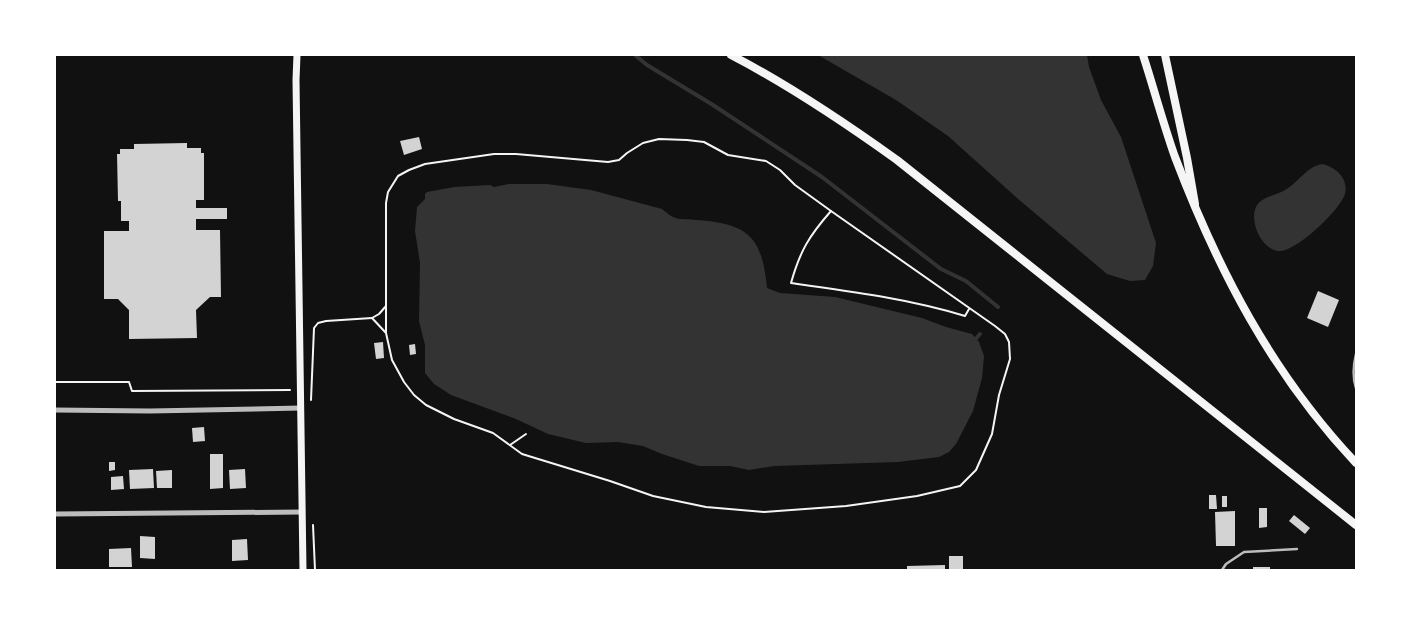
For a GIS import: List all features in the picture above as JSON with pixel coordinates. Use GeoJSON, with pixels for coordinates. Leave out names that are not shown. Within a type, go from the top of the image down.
{"type":"FeatureCollection","features":[{"type":"Feature","properties":{"kind":"main road"},"geometry":{"type":"LineString","coordinates":[[298,55],[296,80],[303,570]]}},
{"type":"Feature","properties":{"kind":"main road"},"geometry":{"type":"LineString","coordinates":[[732,55],[780,82],[864,136],[897,160],[1356,525]]}},
{"type":"Feature","properties":{"kind":"main road"},"geometry":{"type":"LineString","coordinates":[[1143,55],[1175,156],[1215,254],[1233,291],[1268,350],[1300,397],[1356,463]]}},
{"type":"Feature","properties":{"kind":"main road"},"geometry":{"type":"LineString","coordinates":[[1165,55],[1195,204]]}},
{"type":"Feature","properties":{"kind":"street"},"geometry":{"type":"LineString","coordinates":[[55,410],[150,411],[301,408]]}},
{"type":"Feature","properties":{"kind":"street"},"geometry":{"type":"LineString","coordinates":[[55,514],[302,512]]}},
{"type":"Feature","properties":{"kind":"lane"},"geometry":{"type":"LineString","coordinates":[[1356,354],[1353,368],[1356,388]]}},
{"type":"Feature","properties":{"kind":"lane"},"geometry":{"type":"LineString","coordinates":[[1222,570],[1226,564],[1244,552],[1297,549]]}},
{"type":"Feature","properties":{"kind":"path"},"geometry":{"type":"LineString","coordinates":[[659,139],[687,140],[704,142],[728,155],[766,161],[780,170],[795,185],[1004,334],[1011,348],[992,434],[976,470],[960,486],[917,496],[846,506],[764,512],[743,511],[680,503],[522,454],[492,433],[454,419],[426,405],[414,395],[404,382],[392,360],[386,333],[386,306],[386,203],[388,192],[398,176],[408,170],[425,164],[494,154],[516,154],[608,162],[619,160],[643,143],[659,139]]}},
{"type":"Feature","properties":{"kind":"path"},"geometry":{"type":"LineString","coordinates":[[831,211],[811,234],[798,259],[791,283],[850,291],[946,310],[965,316],[970,309]]}},
{"type":"Feature","properties":{"kind":"path"},"geometry":{"type":"LineString","coordinates":[[310,407],[312,393],[312,332],[314,328],[318,323],[326,321],[372,318],[379,314],[386,306]]}},
{"type":"Feature","properties":{"kind":"path"},"geometry":{"type":"LineString","coordinates":[[372,318],[386,333]]}},
{"type":"Feature","properties":{"kind":"path"},"geometry":{"type":"LineString","coordinates":[[55,382],[129,382],[132,391],[285,389],[312,393]]}},
{"type":"Feature","properties":{"kind":"path"},"geometry":{"type":"LineString","coordinates":[[510,445],[526,434]]}},
{"type":"Feature","properties":{"kind":"path"},"geometry":{"type":"LineString","coordinates":[[312,519],[315,570]]}},
{"type":"Feature","properties":{"kind":"shaded area"},"geometry":{"type":"Polygon","coordinates":[[[818,55],[1087,55],[1089,67],[1101,100],[1121,137],[1156,243],[1153,266],[1145,280],[1130,281],[1107,274],[1017,198],[948,136],[896,100],[818,55]]]}},
{"type":"Feature","properties":{"kind":"shaded area"},"geometry":{"type":"Polygon","coordinates":[[[1322,164],[1340,174],[1345,183],[1345,194],[1335,210],[1307,237],[1287,249],[1274,250],[1263,241],[1256,228],[1254,213],[1256,207],[1261,201],[1290,187],[1311,168],[1322,164]]]}},
{"type":"Feature","properties":{"kind":"shaded area"},"geometry":{"type":"Polygon","coordinates":[[[509,184],[547,184],[591,190],[662,209],[678,219],[729,225],[749,236],[756,245],[765,270],[767,288],[780,293],[835,297],[922,318],[972,334],[979,342],[984,356],[982,378],[973,411],[956,444],[949,452],[939,457],[898,462],[774,466],[749,470],[730,466],[699,466],[643,446],[618,442],[586,443],[548,434],[516,419],[451,395],[434,384],[425,373],[425,345],[419,321],[420,263],[415,231],[417,207],[425,199],[427,192],[454,187],[490,185],[494,187],[509,184]]]}},
{"type":"Feature","properties":{"kind":"building"},"geometry":{"type":"Polygon","coordinates":[[[419,137],[422,149],[404,155],[400,141],[419,137]]]}},
{"type":"Feature","properties":{"kind":"building"},"geometry":{"type":"Polygon","coordinates":[[[187,143],[187,148],[201,148],[201,153],[204,153],[204,200],[196,200],[196,208],[227,208],[227,219],[196,219],[196,230],[220,230],[221,297],[210,297],[196,310],[197,338],[129,339],[129,310],[118,299],[104,299],[104,231],[129,231],[129,221],[121,221],[121,201],[118,201],[117,154],[120,154],[120,149],[134,149],[134,144],[187,143]]]}},
{"type":"Feature","properties":{"kind":"building"},"geometry":{"type":"Polygon","coordinates":[[[1318,291],[1339,300],[1328,327],[1307,318],[1318,291]]]}},
{"type":"Feature","properties":{"kind":"building"},"geometry":{"type":"Polygon","coordinates":[[[383,342],[384,358],[376,359],[374,343],[383,342]]]}},
{"type":"Feature","properties":{"kind":"building"},"geometry":{"type":"Polygon","coordinates":[[[415,344],[416,354],[410,355],[409,345],[415,344]]]}},
{"type":"Feature","properties":{"kind":"building"},"geometry":{"type":"Polygon","coordinates":[[[204,427],[205,441],[193,442],[192,428],[204,427]]]}},
{"type":"Feature","properties":{"kind":"building"},"geometry":{"type":"Polygon","coordinates":[[[210,454],[223,454],[223,488],[210,489],[210,454]]]}},
{"type":"Feature","properties":{"kind":"building"},"geometry":{"type":"Polygon","coordinates":[[[109,462],[115,462],[115,470],[109,471],[109,462]]]}},
{"type":"Feature","properties":{"kind":"building"},"geometry":{"type":"Polygon","coordinates":[[[153,469],[154,488],[130,489],[129,470],[153,469]]]}},
{"type":"Feature","properties":{"kind":"building"},"geometry":{"type":"Polygon","coordinates":[[[245,469],[246,488],[230,489],[229,470],[245,469]]]}},
{"type":"Feature","properties":{"kind":"building"},"geometry":{"type":"Polygon","coordinates":[[[172,470],[172,488],[157,488],[156,471],[172,470]]]}},
{"type":"Feature","properties":{"kind":"building"},"geometry":{"type":"Polygon","coordinates":[[[123,476],[124,489],[111,490],[111,477],[123,476]]]}},
{"type":"Feature","properties":{"kind":"building"},"geometry":{"type":"Polygon","coordinates":[[[1209,495],[1216,495],[1217,509],[1209,509],[1209,495]]]}},
{"type":"Feature","properties":{"kind":"building"},"geometry":{"type":"Polygon","coordinates":[[[1222,496],[1227,496],[1227,507],[1222,507],[1222,496]]]}},
{"type":"Feature","properties":{"kind":"building"},"geometry":{"type":"Polygon","coordinates":[[[1259,508],[1267,508],[1267,527],[1259,528],[1259,508]]]}},
{"type":"Feature","properties":{"kind":"building"},"geometry":{"type":"Polygon","coordinates":[[[1235,511],[1235,546],[1216,546],[1215,512],[1235,511]]]}},
{"type":"Feature","properties":{"kind":"building"},"geometry":{"type":"Polygon","coordinates":[[[1294,515],[1310,528],[1305,534],[1289,521],[1294,515]]]}},
{"type":"Feature","properties":{"kind":"building"},"geometry":{"type":"Polygon","coordinates":[[[140,536],[155,537],[155,559],[140,558],[140,536]]]}},
{"type":"Feature","properties":{"kind":"building"},"geometry":{"type":"Polygon","coordinates":[[[247,539],[248,560],[232,561],[232,540],[247,539]]]}},
{"type":"Feature","properties":{"kind":"building"},"geometry":{"type":"Polygon","coordinates":[[[131,548],[132,567],[109,567],[109,549],[131,548]]]}},
{"type":"Feature","properties":{"kind":"building"},"geometry":{"type":"Polygon","coordinates":[[[949,556],[963,556],[963,570],[949,570],[949,556]]]}},
{"type":"Feature","properties":{"kind":"building"},"geometry":{"type":"Polygon","coordinates":[[[945,565],[945,570],[907,570],[907,566],[945,565]]]}},
{"type":"Feature","properties":{"kind":"building"},"geometry":{"type":"Polygon","coordinates":[[[1253,567],[1270,567],[1270,570],[1253,570],[1253,567]]]}},
{"type":"Feature","properties":{"kind":"waterway"},"geometry":{"type":"LineString","coordinates":[[635,55],[647,65],[713,105],[822,177],[941,269],[966,281],[998,307]]}},
{"type":"Feature","properties":{"kind":"waterway"},"geometry":{"type":"LineString","coordinates":[[973,342],[980,334]]}}]}
